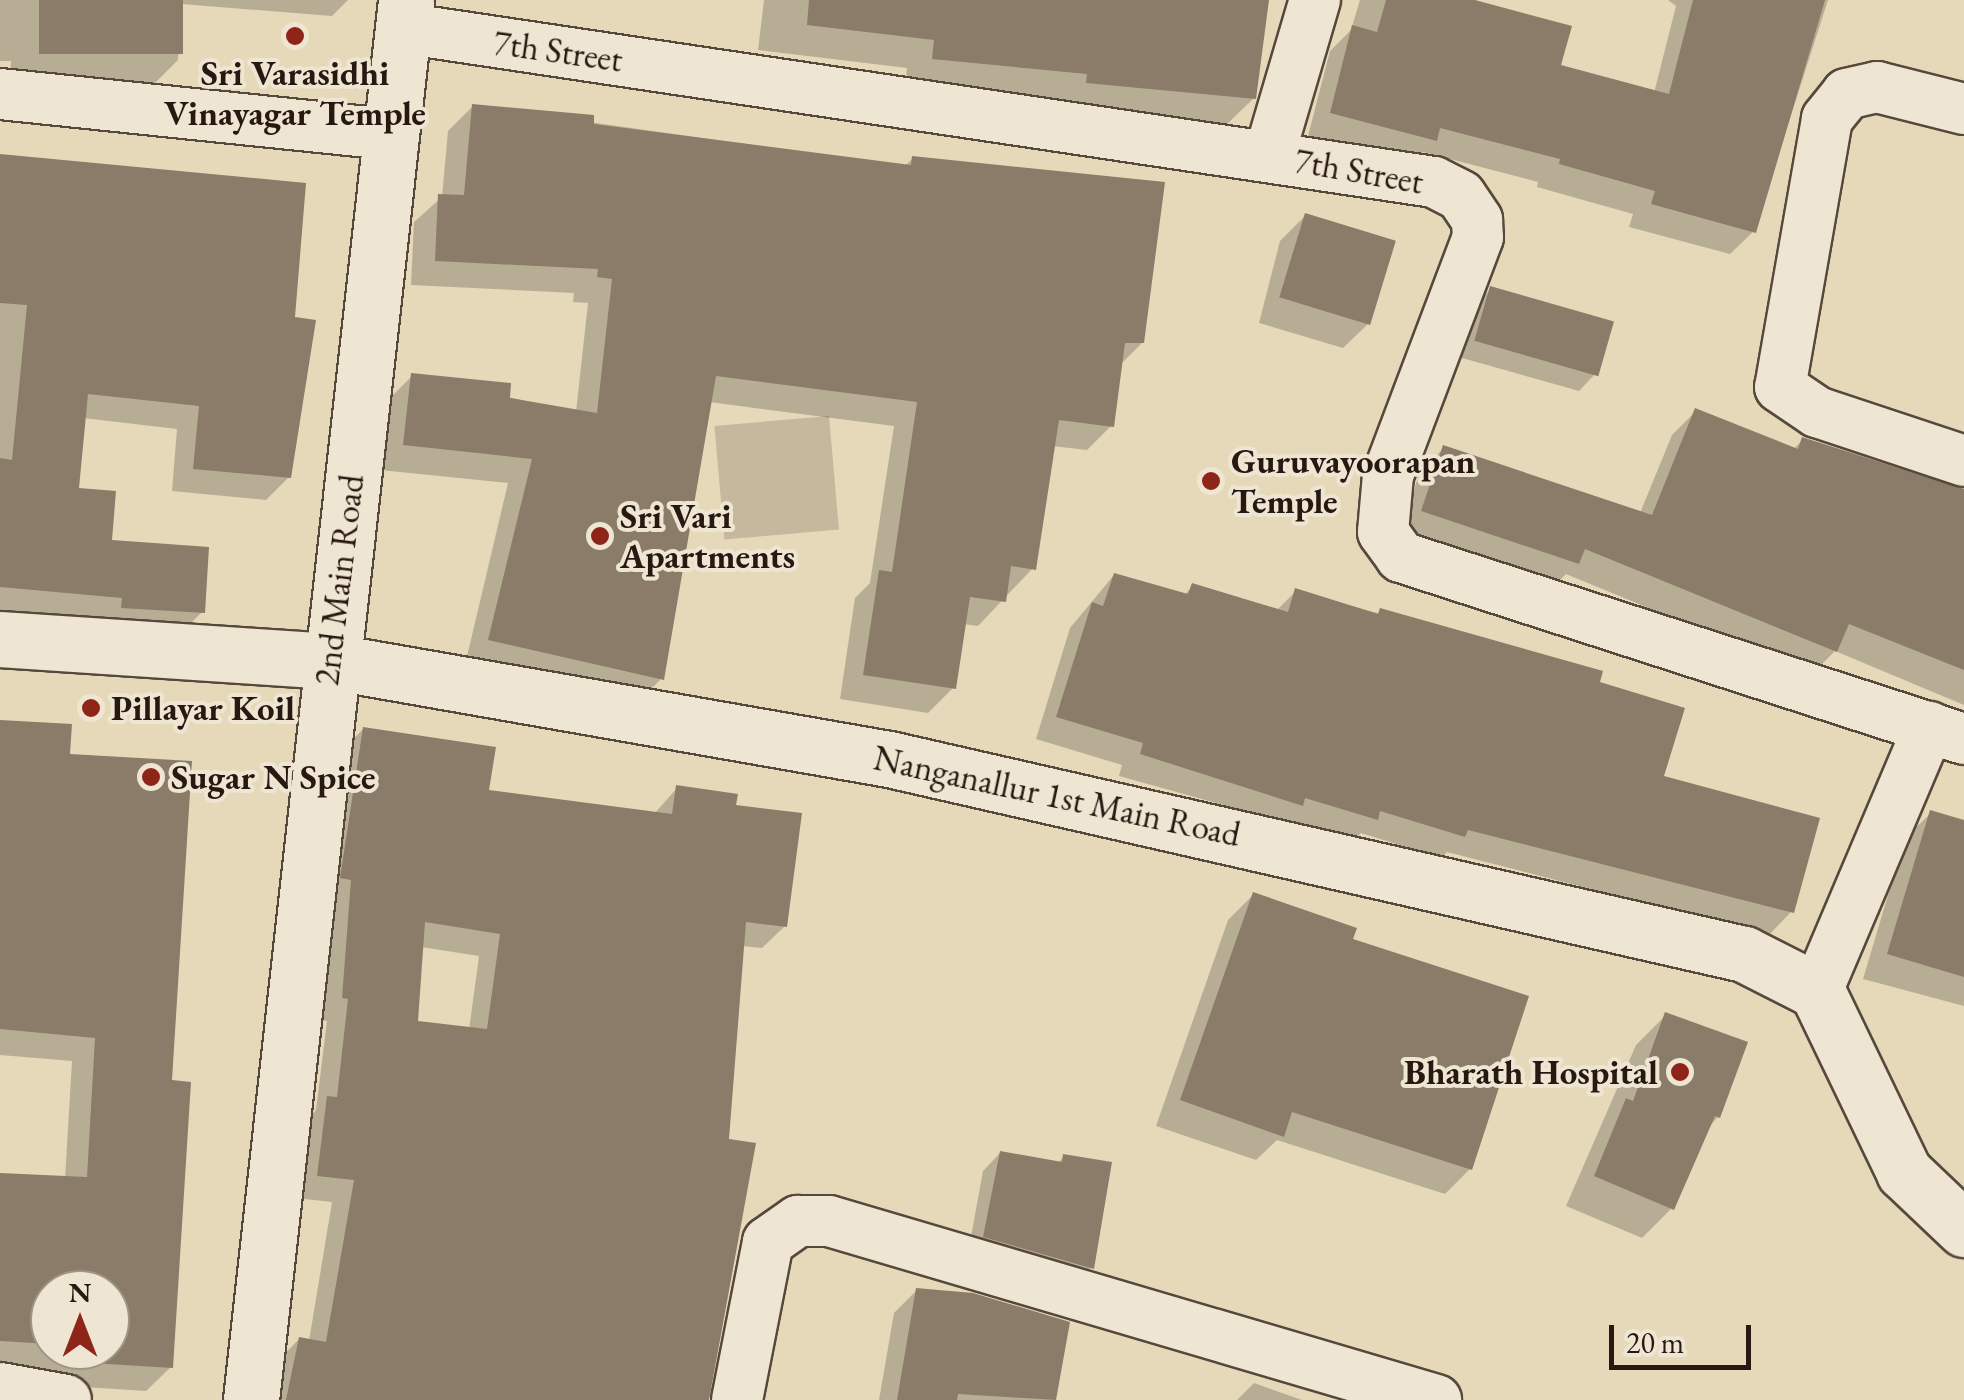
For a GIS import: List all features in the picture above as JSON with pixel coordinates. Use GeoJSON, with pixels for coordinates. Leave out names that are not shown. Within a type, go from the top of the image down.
{"type":"FeatureCollection","features":[{"type":"Feature","properties":{"kind":"street"},"geometry":{"type":"LineString","coordinates":[[1269,156],[1316,0]]}},
{"type":"Feature","properties":{"kind":"street","name":"7th Street"},"geometry":{"type":"LineString","coordinates":[[404,14],[1434,182],[1461,196],[1477,220],[1476,254],[1382,505],[1383,532],[1401,557],[1946,733]]}},
{"type":"Feature","properties":{"kind":"street","name":"2nd Main Road"},"geometry":{"type":"LineString","coordinates":[[250,1400],[329,660],[394,135],[404,14]]}},
{"type":"Feature","properties":{"kind":"street"},"geometry":{"type":"LineString","coordinates":[[1964,109],[1877,86],[1847,94],[1828,119],[1780,387],[1817,412],[1964,461]]}},
{"type":"Feature","properties":{"kind":"street"},"geometry":{"type":"LineString","coordinates":[[0,94],[394,135]]}},
{"type":"Feature","properties":{"kind":"street","name":"Nanganallur 1st Main Road"},"geometry":{"type":"LineString","coordinates":[[0,639],[329,660],[888,759],[1186,822],[1744,954],[1817,991]]}},
{"type":"Feature","properties":{"kind":"street"},"geometry":{"type":"LineString","coordinates":[[1946,733],[1817,991],[1904,1172],[1964,1229]]}},
{"type":"Feature","properties":{"kind":"street"},"geometry":{"type":"LineString","coordinates":[[736,1400],[768,1242],[798,1221],[828,1220],[1436,1400]]}},
{"type":"Feature","properties":{"kind":"street"},"geometry":{"type":"LineString","coordinates":[[0,1388],[66,1400]]}},
{"type":"Feature","properties":{"kind":"shaded area"},"geometry":{"type":"Polygon","coordinates":[[[829,416],[839,530],[724,540],[714,426],[829,416]]]}},
{"type":"Feature","properties":{"kind":"building"},"geometry":{"type":"Polygon","coordinates":[[[39,0],[183,0],[183,54],[39,54],[39,0]]]}},
{"type":"Feature","properties":{"kind":"building"},"geometry":{"type":"Polygon","coordinates":[[[809,0],[1269,0],[1256,99],[1086,83],[1087,74],[932,59],[934,40],[807,25],[809,0]]]}},
{"type":"Feature","properties":{"kind":"building"},"geometry":{"type":"Polygon","coordinates":[[[1386,0],[1475,0],[1572,26],[1561,65],[1669,94],[1693,0],[1825,0],[1756,233],[1651,204],[1655,191],[1559,164],[1560,159],[1440,128],[1437,141],[1330,113],[1352,25],[1377,32],[1386,0]]]}},
{"type":"Feature","properties":{"kind":"building"},"geometry":{"type":"Polygon","coordinates":[[[472,104],[594,115],[594,124],[911,165],[912,156],[1165,182],[1144,343],[1125,343],[1114,427],[1059,420],[1036,570],[1011,566],[1006,602],[970,597],[956,689],[863,675],[879,570],[892,572],[917,402],[716,376],[664,680],[488,640],[532,459],[403,445],[411,373],[511,383],[510,398],[597,413],[612,279],[597,277],[598,269],[435,261],[438,194],[464,195],[472,104]]]}},
{"type":"Feature","properties":{"kind":"building"},"geometry":{"type":"Polygon","coordinates":[[[0,154],[306,183],[295,317],[316,320],[291,478],[193,469],[199,406],[88,394],[79,488],[116,491],[112,540],[209,547],[205,613],[121,608],[122,598],[0,587],[0,458],[12,460],[27,305],[0,303],[0,154]]]}},
{"type":"Feature","properties":{"kind":"building"},"geometry":{"type":"Polygon","coordinates":[[[1305,213],[1396,241],[1370,325],[1279,297],[1305,213]]]}},
{"type":"Feature","properties":{"kind":"building"},"geometry":{"type":"Polygon","coordinates":[[[1490,286],[1614,322],[1598,376],[1474,341],[1490,286]]]}},
{"type":"Feature","properties":{"kind":"building"},"geometry":{"type":"Polygon","coordinates":[[[1695,408],[1798,449],[1802,437],[1964,489],[1964,670],[1849,624],[1837,652],[1585,549],[1579,564],[1421,511],[1443,445],[1652,515],[1695,408]]]}},
{"type":"Feature","properties":{"kind":"building"},"geometry":{"type":"Polygon","coordinates":[[[1114,573],[1188,594],[1192,583],[1288,612],[1295,588],[1378,614],[1380,608],[1603,671],[1600,682],[1685,708],[1664,776],[1820,818],[1794,913],[1468,830],[1465,837],[1380,811],[1378,820],[1305,798],[1303,806],[1140,754],[1143,743],[1056,717],[1092,602],[1103,606],[1114,573]]]}},
{"type":"Feature","properties":{"kind":"building"},"geometry":{"type":"Polygon","coordinates":[[[0,720],[72,724],[70,754],[192,761],[172,1080],[191,1082],[173,1368],[130,1365],[130,1270],[30,1270],[30,1343],[0,1341],[0,1173],[87,1177],[95,1038],[0,1029],[0,720]]]}},
{"type":"Feature","properties":{"kind":"building"},"geometry":{"type":"Polygon","coordinates":[[[363,727],[496,747],[489,790],[672,814],[676,785],[738,794],[736,805],[802,813],[787,927],[746,922],[729,1139],[756,1143],[709,1400],[286,1400],[299,1337],[326,1342],[354,1180],[317,1176],[327,1096],[337,1097],[348,999],[342,998],[351,880],[340,878],[363,727]],[[425,922],[418,1021],[487,1029],[500,934],[425,922]]]}},
{"type":"Feature","properties":{"kind":"building"},"geometry":{"type":"Polygon","coordinates":[[[1930,810],[1964,820],[1964,977],[1887,954],[1930,810]]]}},
{"type":"Feature","properties":{"kind":"building"},"geometry":{"type":"Polygon","coordinates":[[[1253,892],[1357,928],[1353,939],[1529,996],[1472,1170],[1292,1112],[1284,1137],[1180,1100],[1253,892]]]}},
{"type":"Feature","properties":{"kind":"building"},"geometry":{"type":"Polygon","coordinates":[[[1665,1012],[1748,1042],[1720,1118],[1715,1116],[1674,1210],[1594,1176],[1626,1098],[1633,1101],[1665,1012]]]}},
{"type":"Feature","properties":{"kind":"building"},"geometry":{"type":"Polygon","coordinates":[[[1000,1151],[1062,1162],[1063,1154],[1112,1162],[1094,1269],[983,1237],[1000,1151]]]}},
{"type":"Feature","properties":{"kind":"building"},"geometry":{"type":"Polygon","coordinates":[[[916,1288],[973,1293],[1070,1322],[1056,1400],[958,1394],[957,1400],[897,1400],[916,1288]]]}},
{"type":"Feature","properties":{"kind":"place","name":"Sri Varasidhi Vinayagar Temple"},"geometry":{"type":"Point","coordinates":[295,36]}},
{"type":"Feature","properties":{"kind":"place","name":"Guruvayoorapan Temple"},"geometry":{"type":"Point","coordinates":[1211,481]}},
{"type":"Feature","properties":{"kind":"place","name":"Sri Vari Apartments"},"geometry":{"type":"Point","coordinates":[600,536]}},
{"type":"Feature","properties":{"kind":"place","name":"Pillayar Koil"},"geometry":{"type":"Point","coordinates":[91,708]}},
{"type":"Feature","properties":{"kind":"place","name":"Sugar N Spice"},"geometry":{"type":"Point","coordinates":[151,777]}},
{"type":"Feature","properties":{"kind":"place","name":"Bharath Hospital"},"geometry":{"type":"Point","coordinates":[1680,1072]}}]}
